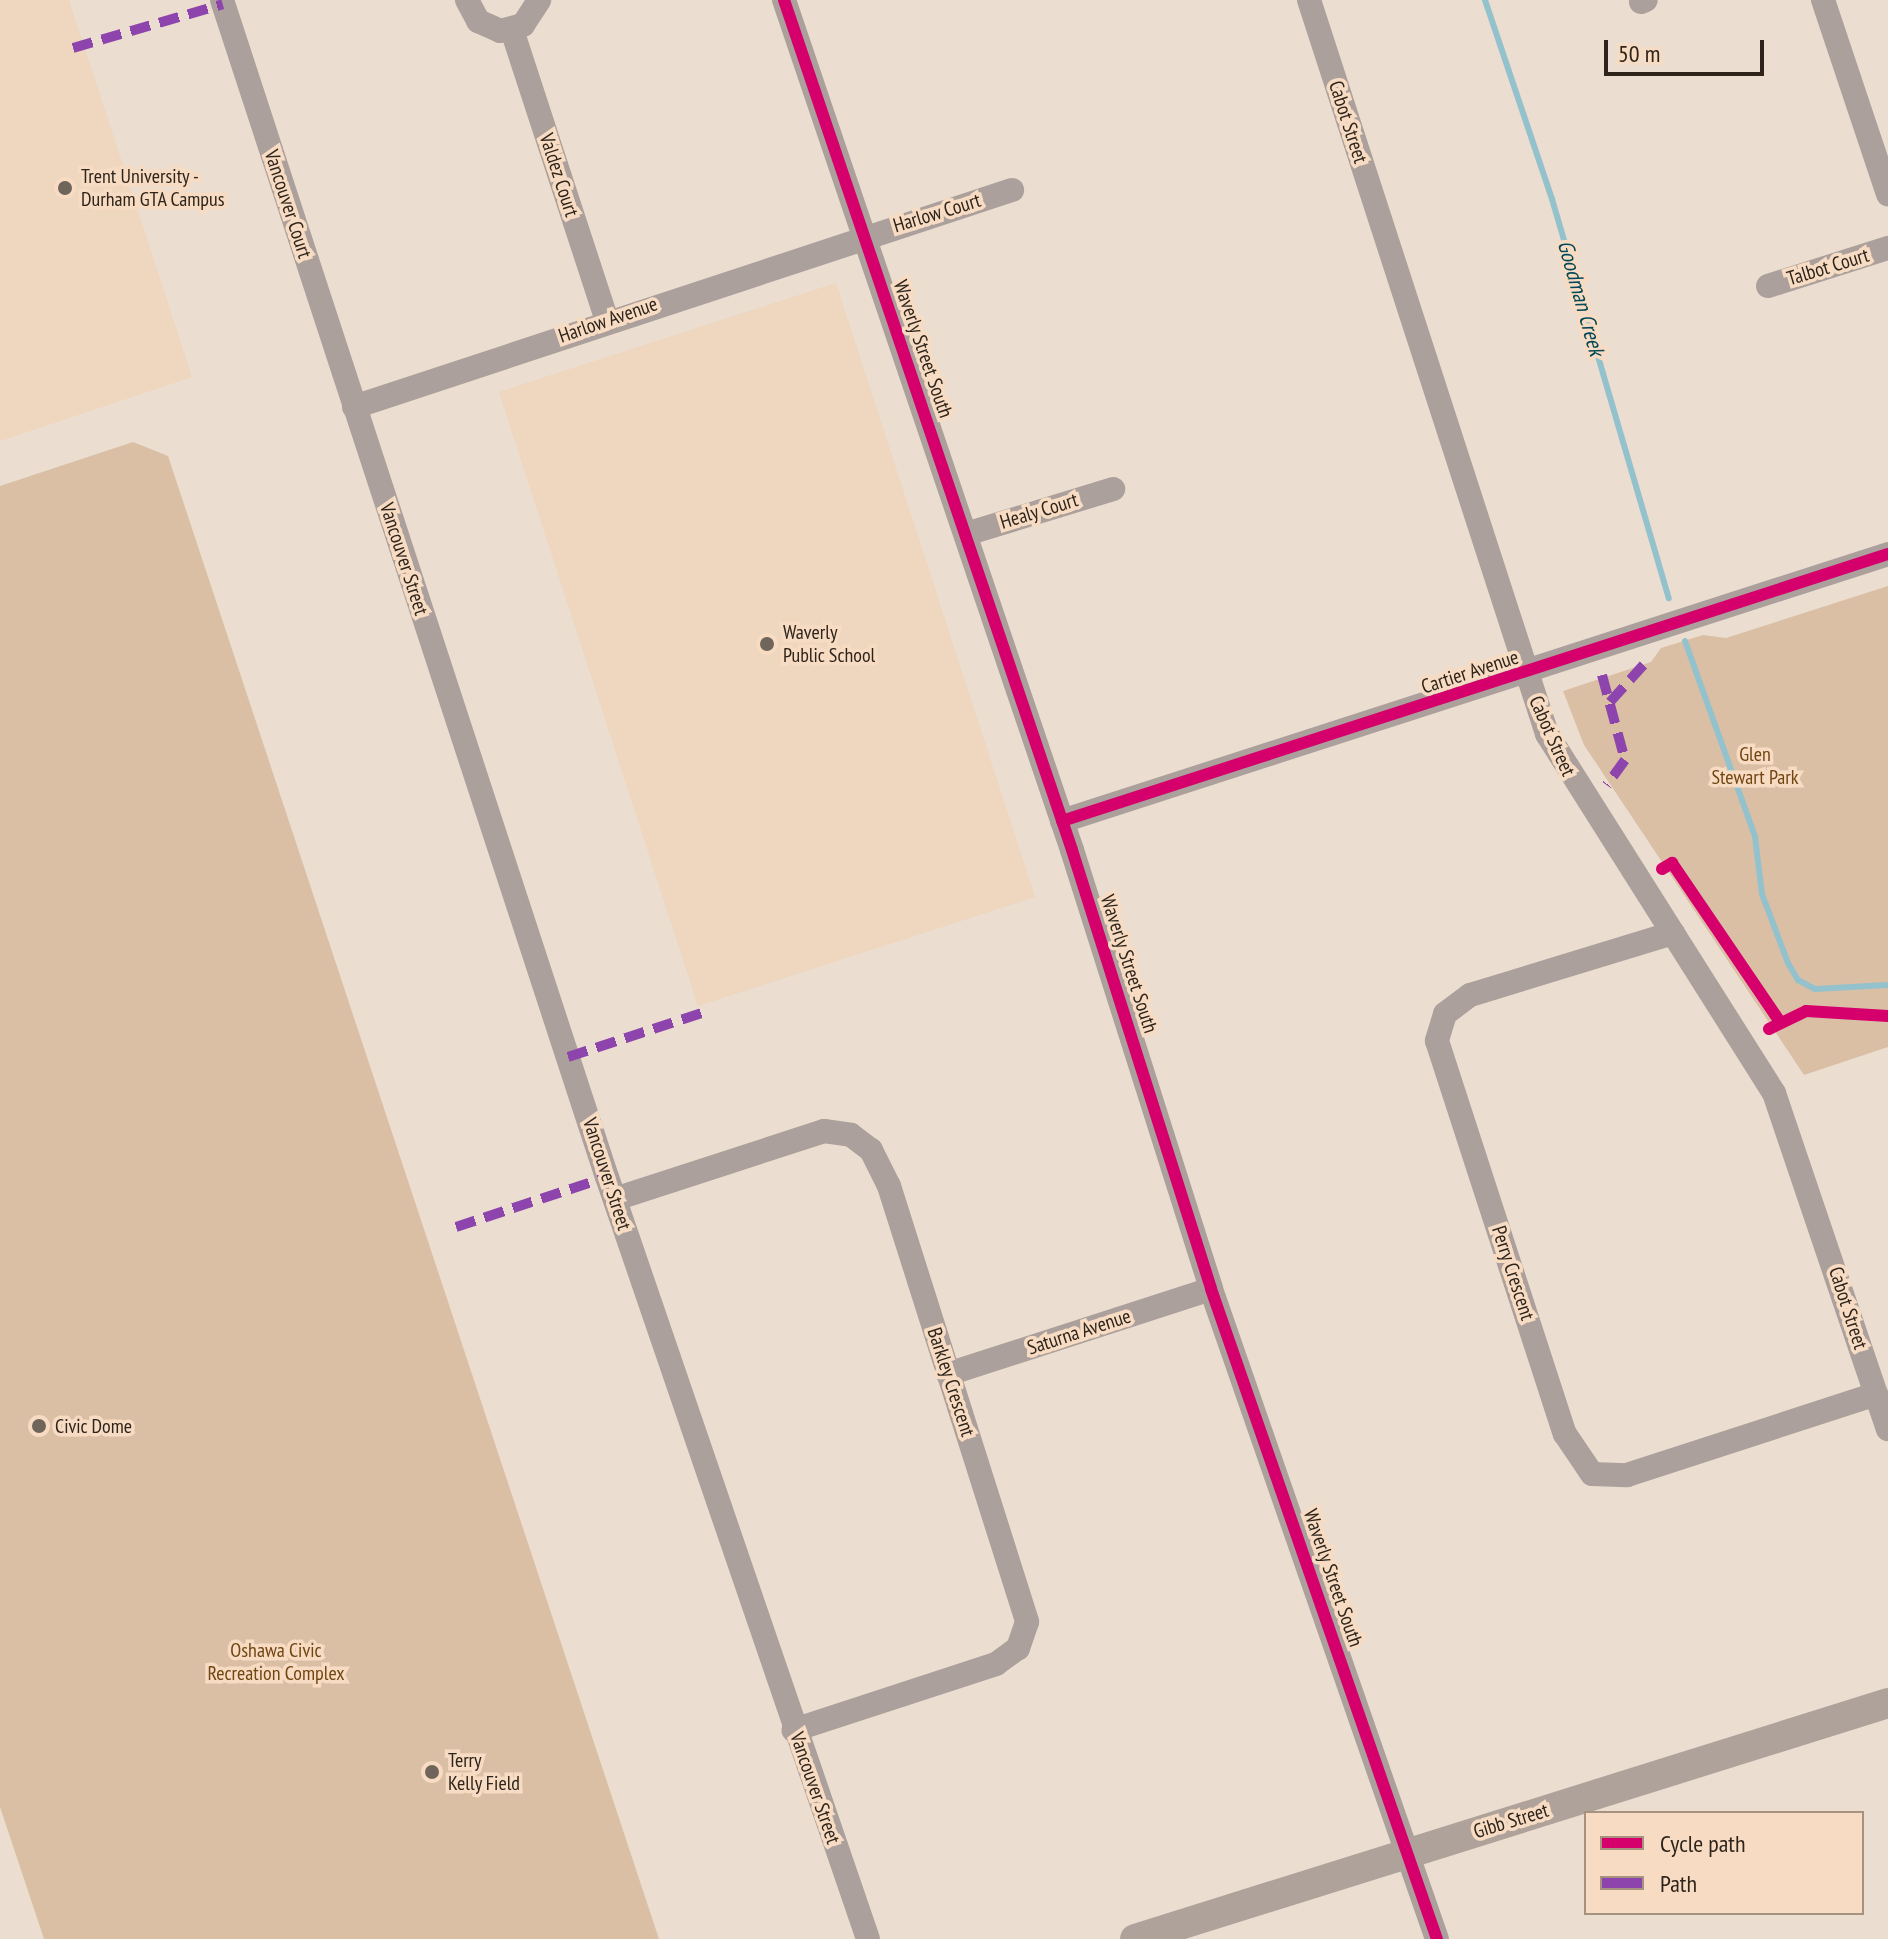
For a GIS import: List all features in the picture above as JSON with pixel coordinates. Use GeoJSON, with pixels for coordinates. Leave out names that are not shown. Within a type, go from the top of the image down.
{"type":"FeatureCollection","features":[{"type":"Feature","properties":{"kind":"main road","name":"Gibb Street"},"geometry":{"type":"LineString","coordinates":[[1145,1937],[1888,1703]]}},
{"type":"Feature","properties":{"kind":"street","name":"Vancouver Court"},"geometry":{"type":"LineString","coordinates":[[222,0],[354,407]]}},
{"type":"Feature","properties":{"kind":"street"},"geometry":{"type":"LineString","coordinates":[[467,0],[470,11],[488,28],[512,30],[532,17],[539,0]]}},
{"type":"Feature","properties":{"kind":"street","name":"Waverly Street South"},"geometry":{"type":"LineString","coordinates":[[784,0],[1062,821],[1211,1289],[1437,1939]]}},
{"type":"Feature","properties":{"kind":"street","name":"Cabot Street"},"geometry":{"type":"LineString","coordinates":[[1309,0],[1547,734],[1573,782],[1774,1093],[1888,1429]]}},
{"type":"Feature","properties":{"kind":"street"},"geometry":{"type":"LineString","coordinates":[[1823,0],[1888,194]]}},
{"type":"Feature","properties":{"kind":"street","name":"Valdez Court"},"geometry":{"type":"LineString","coordinates":[[512,30],[607,320]]}},
{"type":"Feature","properties":{"kind":"street","name":"Harlow Court"},"geometry":{"type":"LineString","coordinates":[[863,236],[1012,190]]}},
{"type":"Feature","properties":{"kind":"street","name":"Harlow Avenue"},"geometry":{"type":"LineString","coordinates":[[354,407],[863,236]]}},
{"type":"Feature","properties":{"kind":"street","name":"Talbot Court"},"geometry":{"type":"LineString","coordinates":[[1768,286],[1888,248]]}},
{"type":"Feature","properties":{"kind":"street","name":"Vancouver Street"},"geometry":{"type":"LineString","coordinates":[[354,407],[615,1199],[794,1730],[868,1939]]}},
{"type":"Feature","properties":{"kind":"street","name":"Healy Court"},"geometry":{"type":"LineString","coordinates":[[966,534],[1113,489]]}},
{"type":"Feature","properties":{"kind":"street","name":"Cartier Avenue"},"geometry":{"type":"LineString","coordinates":[[1062,821],[1526,675],[1888,554]]}},
{"type":"Feature","properties":{"kind":"street","name":"Perry Crescent"},"geometry":{"type":"LineString","coordinates":[[1673,933],[1470,995],[1445,1014],[1437,1041],[1565,1434],[1592,1474],[1627,1475],[1876,1394]]}},
{"type":"Feature","properties":{"kind":"street","name":"Barkley Crescent"},"geometry":{"type":"LineString","coordinates":[[615,1199],[824,1131],[851,1135],[871,1150],[889,1186],[1027,1622],[1018,1648],[996,1664],[794,1730]]}},
{"type":"Feature","properties":{"kind":"street","name":"Saturna Avenue"},"geometry":{"type":"LineString","coordinates":[[948,1374],[1211,1289]]}},
{"type":"Feature","properties":{"kind":"shaded area","name":"Trent University - Durham GTA Campus"},"geometry":{"type":"Polygon","coordinates":[[[0,0],[69,0],[192,377],[0,441],[0,0]]]}},
{"type":"Feature","properties":{"kind":"shaded area","name":"Waverly Public School"},"geometry":{"type":"Polygon","coordinates":[[[836,283],[1035,897],[698,1006],[499,392],[836,283]]]}},
{"type":"Feature","properties":{"kind":"green space","name":"Oshawa Civic Recreation Complex"},"geometry":{"type":"Polygon","coordinates":[[[133,442],[168,456],[659,1939],[44,1939],[0,1807],[0,486],[133,442]]]}},
{"type":"Feature","properties":{"kind":"green space","name":"Glen Stewart Park"},"geometry":{"type":"Polygon","coordinates":[[[1888,586],[1888,1047],[1804,1075],[1584,745],[1563,691],[1651,662],[1661,648],[1703,635],[1726,638],[1888,586]]]}},
{"type":"Feature","properties":{"kind":"waterway","name":"Goodman Creek"},"geometry":{"type":"LineString","coordinates":[[1485,0],[1552,199],[1669,598]]}},
{"type":"Feature","properties":{"kind":"waterway","name":"Goodman Creek"},"geometry":{"type":"LineString","coordinates":[[1685,641],[1755,837],[1762,894],[1788,963],[1798,980],[1815,989],[1888,985]]}},
{"type":"Feature","properties":{"kind":"marked path"},"geometry":{"type":"LineString","coordinates":[[73,48],[223,4]]}},
{"type":"Feature","properties":{"kind":"marked path"},"geometry":{"type":"LineString","coordinates":[[1610,702],[1648,660]]}},
{"type":"Feature","properties":{"kind":"marked path"},"geometry":{"type":"LineString","coordinates":[[1602,675],[1625,760],[1607,785]]}},
{"type":"Feature","properties":{"kind":"marked path"},"geometry":{"type":"LineString","coordinates":[[568,1057],[705,1012]]}},
{"type":"Feature","properties":{"kind":"marked path"},"geometry":{"type":"LineString","coordinates":[[456,1227],[607,1177]]}},
{"type":"Feature","properties":{"kind":"cycle path"},"geometry":{"type":"LineString","coordinates":[[784,0],[1072,850],[1211,1289],[1437,1939]]}},
{"type":"Feature","properties":{"kind":"cycle path"},"geometry":{"type":"LineString","coordinates":[[1062,821],[1888,554]]}},
{"type":"Feature","properties":{"kind":"cycle path"},"geometry":{"type":"LineString","coordinates":[[1662,869],[1672,863],[1780,1022]]}},
{"type":"Feature","properties":{"kind":"cycle path"},"geometry":{"type":"LineString","coordinates":[[1769,1029],[1806,1011],[1888,1016]]}},
{"type":"Feature","properties":{"kind":"place","name":"Trent University - Durham GTA Campus"},"geometry":{"type":"Point","coordinates":[65,188]}},
{"type":"Feature","properties":{"kind":"place","name":"Waverly Public School"},"geometry":{"type":"Point","coordinates":[767,644]}},
{"type":"Feature","properties":{"kind":"place","name":"Civic Dome"},"geometry":{"type":"Point","coordinates":[39,1426]}},
{"type":"Feature","properties":{"kind":"place","name":"Terry Kelly Field"},"geometry":{"type":"Point","coordinates":[432,1772]}}]}
